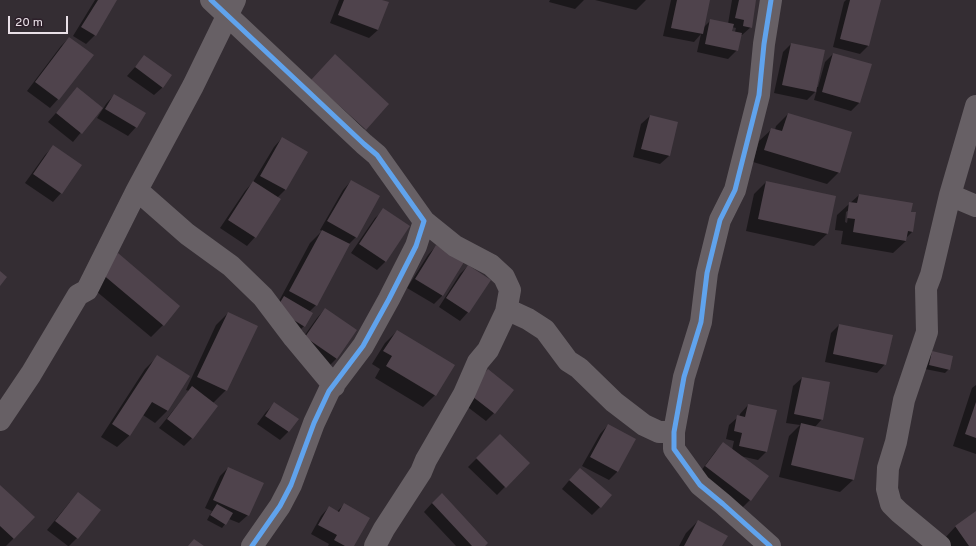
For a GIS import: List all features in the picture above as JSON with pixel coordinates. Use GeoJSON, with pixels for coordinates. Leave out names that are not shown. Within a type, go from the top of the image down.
{"type":"FeatureCollection","features":[{"type":"Feature","properties":{"kind":"street"},"geometry":{"type":"LineString","coordinates":[[211,0],[232,8],[364,144],[377,155],[424,221],[455,246],[491,265],[504,277],[510,290],[506,312],[488,350],[478,362],[464,394],[426,460],[421,472],[384,529],[375,546]]}},
{"type":"Feature","properties":{"kind":"street"},"geometry":{"type":"LineString","coordinates":[[770,546],[700,485],[674,449],[674,432],[684,377],[701,322],[708,273],[720,220],[735,190],[759,96],[764,44],[771,0]]}},
{"type":"Feature","properties":{"kind":"street"},"geometry":{"type":"LineString","coordinates":[[0,420],[31,374],[78,295],[87,290],[137,190],[193,86],[232,8]]}},
{"type":"Feature","properties":{"kind":"street"},"geometry":{"type":"LineString","coordinates":[[940,546],[925,535],[891,504],[887,489],[888,468],[896,442],[904,400],[927,332],[926,288],[932,275],[950,195],[976,106]]}},
{"type":"Feature","properties":{"kind":"street"},"geometry":{"type":"LineString","coordinates":[[137,190],[187,234],[231,266],[263,297],[294,338],[334,386]]}},
{"type":"Feature","properties":{"kind":"street"},"geometry":{"type":"LineString","coordinates":[[950,195],[976,206]]}},
{"type":"Feature","properties":{"kind":"street"},"geometry":{"type":"LineString","coordinates":[[252,546],[288,492],[314,423],[329,391],[363,346],[416,246],[424,221]]}},
{"type":"Feature","properties":{"kind":"street"},"geometry":{"type":"LineString","coordinates":[[506,312],[515,313],[528,319],[545,330],[568,361],[580,368],[614,402],[644,425],[659,432],[674,432]]}},
{"type":"Feature","properties":{"kind":"building"},"geometry":{"type":"Polygon","coordinates":[[[98,0],[117,0],[96,36],[81,27],[98,0]]]}},
{"type":"Feature","properties":{"kind":"building"},"geometry":{"type":"Polygon","coordinates":[[[344,0],[382,0],[389,2],[378,30],[338,15],[344,0]]]}},
{"type":"Feature","properties":{"kind":"building"},"geometry":{"type":"Polygon","coordinates":[[[677,0],[710,0],[703,34],[671,28],[677,0]]]}},
{"type":"Feature","properties":{"kind":"building"},"geometry":{"type":"Polygon","coordinates":[[[739,0],[756,0],[752,28],[743,26],[744,20],[735,18],[739,0]]]}},
{"type":"Feature","properties":{"kind":"building"},"geometry":{"type":"Polygon","coordinates":[[[850,0],[881,0],[869,46],[840,39],[850,0]]]}},
{"type":"Feature","properties":{"kind":"building"},"geometry":{"type":"Polygon","coordinates":[[[710,19],[734,24],[732,31],[742,33],[738,51],[705,44],[710,19]]]}},
{"type":"Feature","properties":{"kind":"building"},"geometry":{"type":"Polygon","coordinates":[[[69,37],[94,55],[59,100],[35,82],[69,37]]]}},
{"type":"Feature","properties":{"kind":"building"},"geometry":{"type":"Polygon","coordinates":[[[791,43],[825,50],[816,92],[782,85],[791,43]]]}},
{"type":"Feature","properties":{"kind":"building"},"geometry":{"type":"Polygon","coordinates":[[[833,53],[872,64],[860,103],[822,92],[833,53]]]}},
{"type":"Feature","properties":{"kind":"building"},"geometry":{"type":"Polygon","coordinates":[[[335,54],[389,104],[366,130],[311,80],[335,54]]]}},
{"type":"Feature","properties":{"kind":"building"},"geometry":{"type":"Polygon","coordinates":[[[144,55],[172,75],[163,88],[135,67],[144,55]]]}},
{"type":"Feature","properties":{"kind":"building"},"geometry":{"type":"Polygon","coordinates":[[[77,87],[103,108],[82,134],[56,113],[77,87]]]}},
{"type":"Feature","properties":{"kind":"building"},"geometry":{"type":"Polygon","coordinates":[[[114,94],[146,113],[137,128],[105,109],[114,94]]]}},
{"type":"Feature","properties":{"kind":"building"},"geometry":{"type":"Polygon","coordinates":[[[788,113],[852,132],[840,173],[764,150],[771,128],[782,131],[788,113]]]}},
{"type":"Feature","properties":{"kind":"building"},"geometry":{"type":"Polygon","coordinates":[[[650,115],[678,122],[670,156],[641,149],[650,115]]]}},
{"type":"Feature","properties":{"kind":"building"},"geometry":{"type":"Polygon","coordinates":[[[282,137],[308,152],[286,190],[260,176],[282,137]]]}},
{"type":"Feature","properties":{"kind":"building"},"geometry":{"type":"Polygon","coordinates":[[[53,145],[82,165],[62,194],[33,174],[53,145]]]}},
{"type":"Feature","properties":{"kind":"building"},"geometry":{"type":"Polygon","coordinates":[[[351,180],[380,196],[357,238],[327,221],[351,180]]]}},
{"type":"Feature","properties":{"kind":"building"},"geometry":{"type":"Polygon","coordinates":[[[253,181],[281,199],[256,238],[228,220],[253,181]]]}},
{"type":"Feature","properties":{"kind":"building"},"geometry":{"type":"Polygon","coordinates":[[[766,181],[836,196],[828,234],[758,219],[766,181]]]}},
{"type":"Feature","properties":{"kind":"building"},"geometry":{"type":"Polygon","coordinates":[[[859,194],[913,203],[911,212],[916,212],[913,232],[908,231],[906,241],[853,232],[855,219],[847,218],[849,202],[857,203],[859,194]]]}},
{"type":"Feature","properties":{"kind":"building"},"geometry":{"type":"Polygon","coordinates":[[[383,208],[410,226],[386,262],[359,244],[383,208]]]}},
{"type":"Feature","properties":{"kind":"building"},"geometry":{"type":"Polygon","coordinates":[[[322,230],[350,244],[317,306],[289,291],[322,230]]]}},
{"type":"Feature","properties":{"kind":"building"},"geometry":{"type":"Polygon","coordinates":[[[436,245],[464,262],[443,296],[415,279],[436,245]]]}},
{"type":"Feature","properties":{"kind":"building"},"geometry":{"type":"Polygon","coordinates":[[[118,253],[180,306],[164,326],[101,273],[118,253]]]}},
{"type":"Feature","properties":{"kind":"building"},"geometry":{"type":"Polygon","coordinates":[[[468,265],[491,280],[469,313],[446,298],[468,265]]]}},
{"type":"Feature","properties":{"kind":"building"},"geometry":{"type":"Polygon","coordinates":[[[0,271],[7,277],[0,286],[0,271]]]}},
{"type":"Feature","properties":{"kind":"building"},"geometry":{"type":"Polygon","coordinates":[[[284,296],[313,313],[305,327],[276,309],[284,296]]]}},
{"type":"Feature","properties":{"kind":"building"},"geometry":{"type":"Polygon","coordinates":[[[325,308],[357,330],[337,359],[305,337],[325,308]]]}},
{"type":"Feature","properties":{"kind":"building"},"geometry":{"type":"Polygon","coordinates":[[[228,312],[258,326],[227,391],[197,377],[228,312]]]}},
{"type":"Feature","properties":{"kind":"building"},"geometry":{"type":"Polygon","coordinates":[[[839,324],[893,335],[886,365],[833,354],[839,324]]]}},
{"type":"Feature","properties":{"kind":"building"},"geometry":{"type":"Polygon","coordinates":[[[397,330],[455,365],[436,396],[386,366],[392,356],[383,351],[397,330]]]}},
{"type":"Feature","properties":{"kind":"building"},"geometry":{"type":"Polygon","coordinates":[[[932,351],[953,356],[950,370],[929,365],[932,351]]]}},
{"type":"Feature","properties":{"kind":"building"},"geometry":{"type":"Polygon","coordinates":[[[157,355],[190,376],[168,411],[152,402],[130,436],[112,424],[157,355]]]}},
{"type":"Feature","properties":{"kind":"building"},"geometry":{"type":"Polygon","coordinates":[[[488,369],[514,390],[495,414],[468,393],[488,369]]]}},
{"type":"Feature","properties":{"kind":"building"},"geometry":{"type":"Polygon","coordinates":[[[802,377],[830,382],[823,420],[794,414],[802,377]]]}},
{"type":"Feature","properties":{"kind":"building"},"geometry":{"type":"Polygon","coordinates":[[[192,386],[218,406],[193,439],[167,419],[192,386]]]}},
{"type":"Feature","properties":{"kind":"building"},"geometry":{"type":"Polygon","coordinates":[[[274,402],[299,419],[289,432],[265,416],[274,402]]]}},
{"type":"Feature","properties":{"kind":"building"},"geometry":{"type":"Polygon","coordinates":[[[976,402],[976,438],[965,434],[976,402]]]}},
{"type":"Feature","properties":{"kind":"building"},"geometry":{"type":"Polygon","coordinates":[[[748,404],[777,410],[767,452],[739,446],[742,433],[734,431],[737,415],[745,417],[748,404]]]}},
{"type":"Feature","properties":{"kind":"building"},"geometry":{"type":"Polygon","coordinates":[[[801,423],[864,438],[854,480],[791,465],[801,423]]]}},
{"type":"Feature","properties":{"kind":"building"},"geometry":{"type":"Polygon","coordinates":[[[608,424],[636,439],[618,472],[590,457],[608,424]]]}},
{"type":"Feature","properties":{"kind":"building"},"geometry":{"type":"Polygon","coordinates":[[[500,434],[530,463],[506,488],[476,458],[500,434]]]}},
{"type":"Feature","properties":{"kind":"building"},"geometry":{"type":"Polygon","coordinates":[[[723,442],[769,476],[751,501],[705,466],[723,442]]]}},
{"type":"Feature","properties":{"kind":"building"},"geometry":{"type":"Polygon","coordinates":[[[228,467],[264,483],[249,516],[213,500],[228,467]]]}},
{"type":"Feature","properties":{"kind":"building"},"geometry":{"type":"Polygon","coordinates":[[[580,468],[612,495],[601,508],[569,480],[580,468]]]}},
{"type":"Feature","properties":{"kind":"building"},"geometry":{"type":"Polygon","coordinates":[[[0,485],[35,517],[14,539],[0,526],[0,485]]]}},
{"type":"Feature","properties":{"kind":"building"},"geometry":{"type":"Polygon","coordinates":[[[78,492],[101,510],[78,539],[55,521],[78,492]]]}},
{"type":"Feature","properties":{"kind":"building"},"geometry":{"type":"Polygon","coordinates":[[[442,493],[488,543],[485,546],[472,546],[432,503],[442,493]]]}},
{"type":"Feature","properties":{"kind":"building"},"geometry":{"type":"Polygon","coordinates":[[[344,503],[370,518],[354,546],[345,546],[334,540],[337,535],[318,525],[329,506],[339,512],[344,503]]]}},
{"type":"Feature","properties":{"kind":"building"},"geometry":{"type":"Polygon","coordinates":[[[217,504],[233,513],[226,525],[210,515],[217,504]]]}},
{"type":"Feature","properties":{"kind":"building"},"geometry":{"type":"Polygon","coordinates":[[[976,511],[976,546],[969,546],[955,526],[976,511]]]}},
{"type":"Feature","properties":{"kind":"building"},"geometry":{"type":"Polygon","coordinates":[[[698,520],[728,536],[722,546],[684,546],[698,520]]]}},
{"type":"Feature","properties":{"kind":"building"},"geometry":{"type":"Polygon","coordinates":[[[194,539],[204,546],[188,546],[194,539]]]}},
{"type":"Feature","properties":{"kind":"cycle path"},"geometry":{"type":"LineString","coordinates":[[211,0],[377,155],[424,221],[416,246],[363,346],[329,391],[314,423],[291,485],[280,506],[252,546]]}},
{"type":"Feature","properties":{"kind":"cycle path"},"geometry":{"type":"LineString","coordinates":[[770,546],[700,485],[674,449],[674,432],[684,377],[701,322],[707,273],[720,220],[735,190],[759,95],[764,44],[771,0]]}}]}
